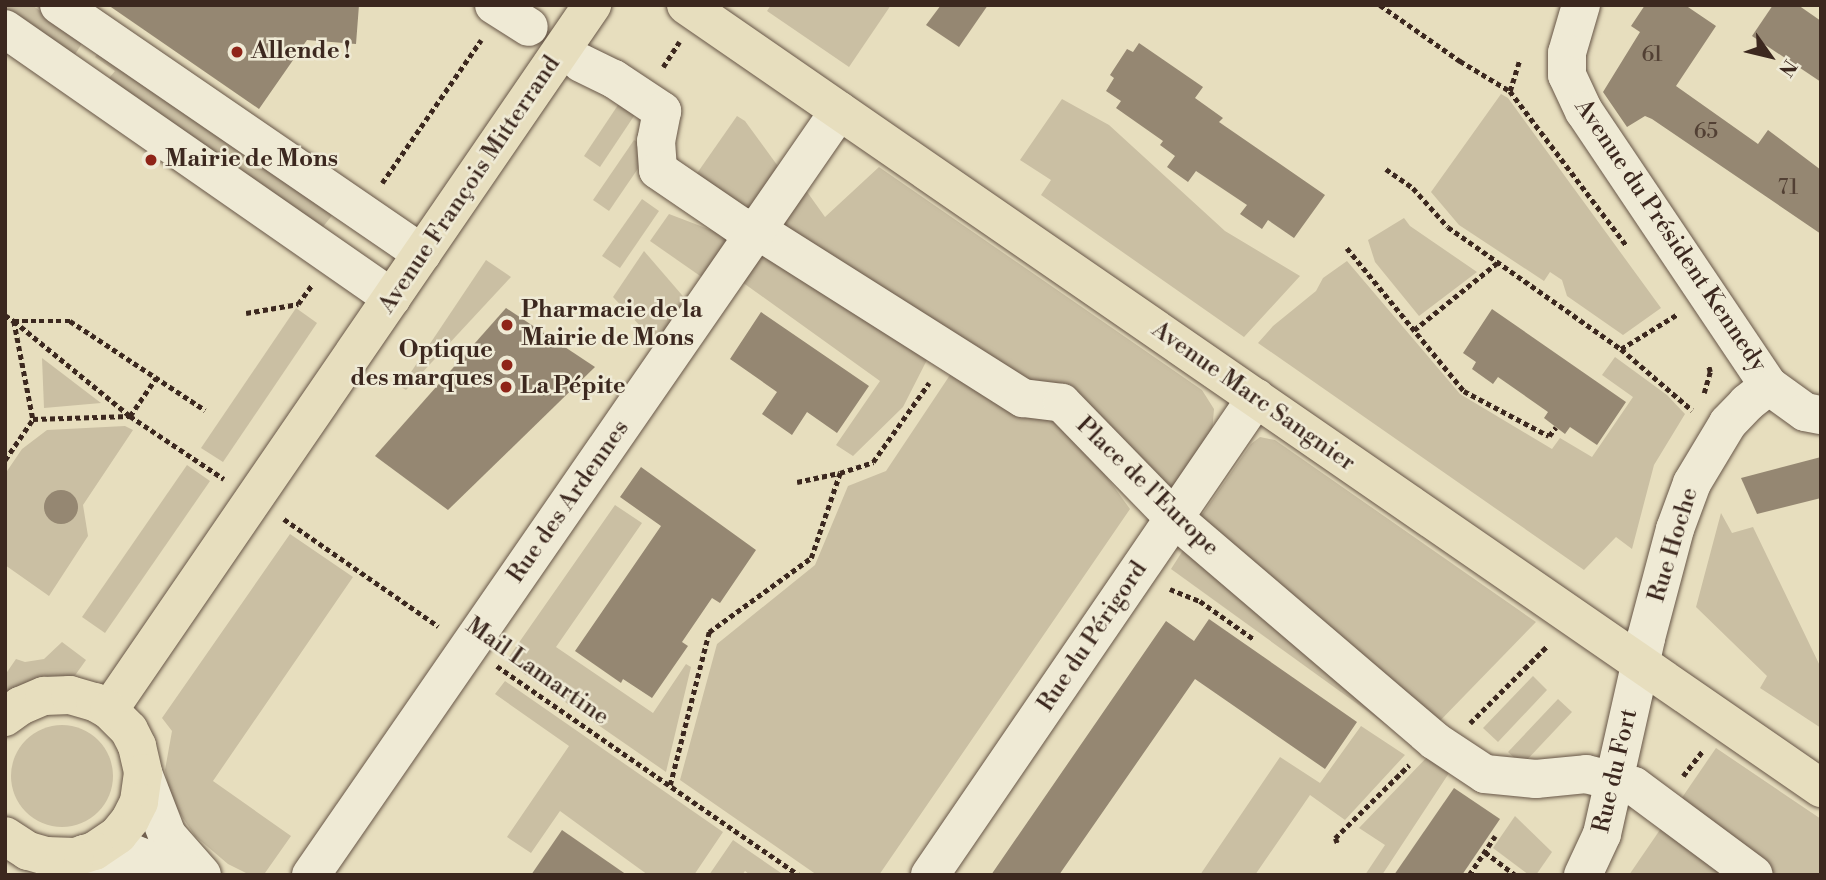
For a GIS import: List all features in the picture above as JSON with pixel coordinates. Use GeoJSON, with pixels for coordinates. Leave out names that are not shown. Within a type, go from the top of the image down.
{"type":"FeatureCollection","features":[{"type":"Feature","properties":{"kind":"main road","name":"Avenue François Mitterrand"},"geometry":{"type":"LineString","coordinates":[[109,710],[593,5]]}},
{"type":"Feature","properties":{"kind":"main road","name":"Avenue Marc Sangnier"},"geometry":{"type":"LineString","coordinates":[[686,5],[1821,788]]}},
{"type":"Feature","properties":{"kind":"main road"},"geometry":{"type":"LineString","coordinates":[[5,717],[28,702],[53,695],[87,699],[109,710],[133,738],[143,773],[139,802],[130,820],[110,841],[70,856],[36,862],[19,875]]}},
{"type":"Feature","properties":{"kind":"main road"},"geometry":{"type":"LineString","coordinates":[[5,836],[28,851],[70,856]]}},
{"type":"Feature","properties":{"kind":"street"},"geometry":{"type":"LineString","coordinates":[[59,5],[422,254]]}},
{"type":"Feature","properties":{"kind":"street","name":"Avenue du Président Kennedy"},"geometry":{"type":"LineString","coordinates":[[1581,5],[1567,53],[1567,75],[1575,93],[1691,313],[1769,386]]}},
{"type":"Feature","properties":{"kind":"street"},"geometry":{"type":"LineString","coordinates":[[5,29],[392,298]]}},
{"type":"Feature","properties":{"kind":"street","name":"Place de l'Europe"},"geometry":{"type":"LineString","coordinates":[[581,63],[614,79],[662,111],[656,141],[658,170],[740,226],[757,230],[1023,398],[1062,403],[1174,518],[1435,741],[1485,774],[1536,779],[1586,774],[1634,786],[1754,875]]}},
{"type":"Feature","properties":{"kind":"street","name":"Rue des Ardennes"},"geometry":{"type":"LineString","coordinates":[[327,869],[469,647],[839,111]]}},
{"type":"Feature","properties":{"kind":"street"},"geometry":{"type":"LineString","coordinates":[[1769,386],[1805,412],[1821,415]]}},
{"type":"Feature","properties":{"kind":"street","name":"Rue Hoche"},"geometry":{"type":"LineString","coordinates":[[1641,664],[1675,529],[1692,483],[1728,423],[1769,386]]}},
{"type":"Feature","properties":{"kind":"street","name":"Rue du Périgord"},"geometry":{"type":"LineString","coordinates":[[930,875],[1256,398]]}},
{"type":"Feature","properties":{"kind":"street","name":"Rue du Fort"},"geometry":{"type":"LineString","coordinates":[[1583,875],[1597,850],[1641,664]]}},
{"type":"Feature","properties":{"kind":"street"},"geometry":{"type":"LineString","coordinates":[[143,773],[167,835],[202,875]]}},
{"type":"Feature","properties":{"kind":"street"},"geometry":{"type":"LineString","coordinates":[[70,856],[134,854],[191,875]]}},
{"type":"Feature","properties":{"kind":"path"},"geometry":{"type":"LineString","coordinates":[[1380,5],[1460,61],[1510,90],[1627,247]]}},
{"type":"Feature","properties":{"kind":"path"},"geometry":{"type":"LineString","coordinates":[[362,213],[508,14]]}},
{"type":"Feature","properties":{"kind":"path"},"geometry":{"type":"LineString","coordinates":[[1510,90],[1519,61]]}},
{"type":"Feature","properties":{"kind":"path"},"geometry":{"type":"LineString","coordinates":[[1386,169],[1413,188],[1448,227],[1621,349],[1696,413],[1710,372],[1705,351]]}},
{"type":"Feature","properties":{"kind":"path"},"geometry":{"type":"LineString","coordinates":[[1347,248],[1464,391],[1549,436],[1556,427]]}},
{"type":"Feature","properties":{"kind":"path"},"geometry":{"type":"LineString","coordinates":[[246,313],[298,304],[332,255]]}},
{"type":"Feature","properties":{"kind":"path"},"geometry":{"type":"LineString","coordinates":[[1414,330],[1497,263]]}},
{"type":"Feature","properties":{"kind":"path"},"geometry":{"type":"LineString","coordinates":[[1669,303],[1691,313]]}},
{"type":"Feature","properties":{"kind":"path"},"geometry":{"type":"LineString","coordinates":[[1621,349],[1691,313]]}},
{"type":"Feature","properties":{"kind":"path","name":"Mail Lamartine"},"geometry":{"type":"LineString","coordinates":[[5,315],[130,416],[255,499],[799,875]]}},
{"type":"Feature","properties":{"kind":"path"},"geometry":{"type":"LineString","coordinates":[[5,460],[33,419],[14,321],[70,321],[205,410]]}},
{"type":"Feature","properties":{"kind":"path"},"geometry":{"type":"LineString","coordinates":[[797,482],[873,463],[952,353]]}},
{"type":"Feature","properties":{"kind":"path"},"geometry":{"type":"LineString","coordinates":[[33,419],[130,416],[156,378]]}},
{"type":"Feature","properties":{"kind":"path"},"geometry":{"type":"LineString","coordinates":[[670,785],[709,632],[811,558],[839,473]]}},
{"type":"Feature","properties":{"kind":"path"},"geometry":{"type":"LineString","coordinates":[[1469,875],[1495,836]]}},
{"type":"Feature","properties":{"kind":"path"},"geometry":{"type":"LineString","coordinates":[[1485,852],[1516,875]]}},
{"type":"Feature","properties":{"kind":"shaded area"},"geometry":{"type":"Polygon","coordinates":[[[5,5],[32,5],[83,42],[70,62],[5,18],[5,5]]]}},
{"type":"Feature","properties":{"kind":"shaded area"},"geometry":{"type":"Polygon","coordinates":[[[771,5],[891,5],[849,67],[767,11],[771,5]]]}},
{"type":"Feature","properties":{"kind":"shaded area"},"geometry":{"type":"Polygon","coordinates":[[[101,50],[334,213],[318,233],[104,84],[115,71],[95,57],[101,50]]]}},
{"type":"Feature","properties":{"kind":"shaded area"},"geometry":{"type":"Polygon","coordinates":[[[1501,94],[1508,98],[1661,308],[1623,335],[1567,296],[1562,280],[1550,272],[1544,281],[1459,225],[1431,192],[1501,94]]]}},
{"type":"Feature","properties":{"kind":"shaded area"},"geometry":{"type":"Polygon","coordinates":[[[624,96],[640,107],[600,167],[584,156],[624,96]]]}},
{"type":"Feature","properties":{"kind":"shaded area"},"geometry":{"type":"Polygon","coordinates":[[[1062,99],[1109,125],[1225,231],[1300,276],[1244,337],[1041,195],[1051,180],[1020,160],[1062,99]]]}},
{"type":"Feature","properties":{"kind":"shaded area"},"geometry":{"type":"Polygon","coordinates":[[[737,116],[745,121],[780,169],[748,217],[693,179],[737,116]]]}},
{"type":"Feature","properties":{"kind":"shaded area"},"geometry":{"type":"Polygon","coordinates":[[[634,140],[650,151],[609,211],[593,200],[634,140]]]}},
{"type":"Feature","properties":{"kind":"shaded area"},"geometry":{"type":"Polygon","coordinates":[[[879,167],[1202,390],[1214,409],[1212,433],[1166,500],[1038,391],[776,230],[805,189],[825,217],[879,167]]]}},
{"type":"Feature","properties":{"kind":"shaded area"},"geometry":{"type":"Polygon","coordinates":[[[642,199],[659,211],[620,268],[602,256],[642,199]]]}},
{"type":"Feature","properties":{"kind":"shaded area"},"geometry":{"type":"Polygon","coordinates":[[[669,214],[732,238],[703,278],[650,241],[669,214]]]}},
{"type":"Feature","properties":{"kind":"shaded area"},"geometry":{"type":"Polygon","coordinates":[[[1404,218],[1410,226],[1477,272],[1419,316],[1375,262],[1368,240],[1404,218]]]}},
{"type":"Feature","properties":{"kind":"shaded area"},"geometry":{"type":"Polygon","coordinates":[[[764,250],[929,356],[903,407],[853,456],[836,445],[880,381],[742,282],[764,250]]]}},
{"type":"Feature","properties":{"kind":"shaded area"},"geometry":{"type":"Polygon","coordinates":[[[644,251],[688,302],[658,345],[613,297],[644,251]]]}},
{"type":"Feature","properties":{"kind":"shaded area"},"geometry":{"type":"Polygon","coordinates":[[[486,260],[511,277],[406,390],[401,387],[486,260]]]}},
{"type":"Feature","properties":{"kind":"shaded area"},"geometry":{"type":"Polygon","coordinates":[[[1347,261],[1460,394],[1552,449],[1560,438],[1592,457],[1633,397],[1602,375],[1615,357],[1667,395],[1685,414],[1654,465],[1632,549],[1616,537],[1584,570],[1258,343],[1273,326],[1316,291],[1323,278],[1347,261]]]}},
{"type":"Feature","properties":{"kind":"shaded area"},"geometry":{"type":"Polygon","coordinates":[[[296,308],[317,323],[223,462],[201,448],[296,308]]]}},
{"type":"Feature","properties":{"kind":"shaded area"},"geometry":{"type":"Polygon","coordinates":[[[42,358],[101,403],[44,408],[42,358]]]}},
{"type":"Feature","properties":{"kind":"shaded area"},"geometry":{"type":"Polygon","coordinates":[[[954,369],[1058,410],[1130,509],[879,875],[817,875],[680,780],[717,644],[815,565],[848,486],[886,471],[954,369]]]}},
{"type":"Feature","properties":{"kind":"shaded area"},"geometry":{"type":"Polygon","coordinates":[[[125,426],[133,430],[83,505],[88,536],[49,596],[5,565],[5,474],[22,449],[47,430],[125,426]]]}},
{"type":"Feature","properties":{"kind":"shaded area"},"geometry":{"type":"Polygon","coordinates":[[[1260,437],[1275,440],[1536,622],[1433,728],[1197,522],[1251,444],[1260,437]]]}},
{"type":"Feature","properties":{"kind":"shaded area"},"geometry":{"type":"Polygon","coordinates":[[[187,465],[210,481],[105,633],[82,617],[187,465]]]}},
{"type":"Feature","properties":{"kind":"shaded area"},"geometry":{"type":"Polygon","coordinates":[[[615,505],[642,523],[556,647],[653,713],[686,664],[691,667],[666,772],[506,661],[615,505]]]}},
{"type":"Feature","properties":{"kind":"shaded area"},"geometry":{"type":"Polygon","coordinates":[[[1721,513],[1732,533],[1753,527],[1821,668],[1821,728],[1760,688],[1767,676],[1696,607],[1721,513]]]}},
{"type":"Feature","properties":{"kind":"shaded area"},"geometry":{"type":"Polygon","coordinates":[[[290,534],[353,577],[213,781],[291,836],[265,873],[250,875],[228,864],[195,836],[171,800],[165,770],[172,731],[162,718],[290,534]]]}},
{"type":"Feature","properties":{"kind":"shaded area"},"geometry":{"type":"Polygon","coordinates":[[[1187,544],[1399,734],[1171,569],[1187,544]]]}},
{"type":"Feature","properties":{"kind":"shaded area"},"geometry":{"type":"Polygon","coordinates":[[[62,642],[86,660],[71,681],[5,697],[5,675],[16,659],[25,662],[44,659],[62,642]]]}},
{"type":"Feature","properties":{"kind":"shaded area"},"geometry":{"type":"Polygon","coordinates":[[[1533,676],[1547,690],[1498,742],[1483,728],[1533,676]]]}},
{"type":"Feature","properties":{"kind":"shaded area"},"geometry":{"type":"Polygon","coordinates":[[[505,681],[723,832],[694,875],[648,875],[560,811],[531,853],[507,837],[569,746],[495,694],[505,681]]]}},
{"type":"Feature","properties":{"kind":"shaded area"},"geometry":{"type":"Polygon","coordinates":[[[1558,699],[1572,712],[1522,765],[1508,752],[1558,699]]]}},
{"type":"Feature","properties":{"kind":"shaded area"},"geometry":{"type":"Polygon","coordinates":[[[62,725],[81,729],[98,740],[109,757],[113,776],[109,795],[98,812],[81,823],[62,827],[43,823],[26,812],[15,795],[11,776],[15,757],[26,740],[43,729],[62,725]]]}},
{"type":"Feature","properties":{"kind":"shaded area"},"geometry":{"type":"Polygon","coordinates":[[[1361,726],[1405,755],[1345,820],[1310,795],[1255,875],[1200,875],[1280,757],[1320,783],[1361,726]]]}},
{"type":"Feature","properties":{"kind":"shaded area"},"geometry":{"type":"Polygon","coordinates":[[[1716,748],[1821,819],[1821,875],[1629,875],[1716,748]]]}},
{"type":"Feature","properties":{"kind":"shaded area"},"geometry":{"type":"Polygon","coordinates":[[[1429,755],[1451,770],[1382,875],[1365,875],[1385,845],[1359,828],[1429,755]]]}},
{"type":"Feature","properties":{"kind":"shaded area"},"geometry":{"type":"Polygon","coordinates":[[[1515,816],[1552,852],[1536,875],[1529,875],[1493,848],[1515,816]]]}},
{"type":"Feature","properties":{"kind":"shaded area"},"geometry":{"type":"Polygon","coordinates":[[[733,840],[784,875],[750,875],[745,871],[742,875],[709,875],[733,840]]]}},
{"type":"Feature","properties":{"kind":"building","name":"Allende !"},"geometry":{"type":"Polygon","coordinates":[[[108,5],[359,5],[356,44],[307,40],[259,109],[108,5]]]}},
{"type":"Feature","properties":{"kind":"building"},"geometry":{"type":"Polygon","coordinates":[[[941,5],[988,5],[959,47],[926,25],[941,5]]]}},
{"type":"Feature","properties":{"kind":"building"},"geometry":{"type":"Polygon","coordinates":[[[1645,5],[1685,5],[1716,26],[1676,86],[1758,144],[1768,130],[1821,170],[1821,234],[1652,119],[1645,116],[1627,127],[1603,92],[1640,32],[1631,26],[1645,5]]]}},
{"type":"Feature","properties":{"kind":"building"},"geometry":{"type":"Polygon","coordinates":[[[1773,5],[1798,5],[1821,21],[1821,82],[1752,36],[1773,5]]]}},
{"type":"Feature","properties":{"kind":"building"},"geometry":{"type":"Polygon","coordinates":[[[1139,43],[1203,87],[1195,98],[1223,118],[1219,122],[1325,195],[1294,238],[1268,220],[1262,229],[1240,214],[1247,205],[1196,171],[1188,182],[1167,167],[1175,156],[1160,145],[1163,141],[1116,108],[1121,101],[1106,91],[1114,78],[1110,75],[1127,49],[1133,52],[1139,43]]]}},
{"type":"Feature","properties":{"kind":"building","name":"La Pépite"},"geometry":{"type":"Polygon","coordinates":[[[506,308],[595,367],[448,510],[375,456],[506,308]]]}},
{"type":"Feature","properties":{"kind":"building"},"geometry":{"type":"Polygon","coordinates":[[[1492,309],[1626,402],[1597,445],[1570,427],[1565,434],[1544,418],[1548,412],[1498,377],[1493,384],[1472,369],[1476,362],[1463,353],[1492,309]]]}},
{"type":"Feature","properties":{"kind":"building"},"geometry":{"type":"Polygon","coordinates":[[[761,312],[869,386],[837,433],[807,412],[792,435],[762,414],[777,392],[730,359],[761,312]]]}},
{"type":"Feature","properties":{"kind":"building"},"geometry":{"type":"Polygon","coordinates":[[[1821,457],[1821,498],[1757,514],[1741,478],[1821,457]]]}},
{"type":"Feature","properties":{"kind":"building"},"geometry":{"type":"Polygon","coordinates":[[[641,467],[756,550],[720,603],[712,598],[682,642],[688,646],[652,698],[623,679],[621,683],[575,651],[661,526],[620,497],[641,467]]]}},
{"type":"Feature","properties":{"kind":"building"},"geometry":{"type":"Polygon","coordinates":[[[61,490],[73,495],[78,507],[73,519],[61,524],[49,519],[44,507],[49,495],[61,490]]]}},
{"type":"Feature","properties":{"kind":"building"},"geometry":{"type":"Polygon","coordinates":[[[1209,619],[1357,722],[1325,769],[1195,679],[1059,875],[991,875],[1166,621],[1194,641],[1209,619]]]}},
{"type":"Feature","properties":{"kind":"building"},"geometry":{"type":"Polygon","coordinates":[[[1454,788],[1500,819],[1462,875],[1394,875],[1454,788]]]}},
{"type":"Feature","properties":{"kind":"building"},"geometry":{"type":"Polygon","coordinates":[[[562,830],[627,875],[531,875],[562,830]]]}},
{"type":"Feature","properties":{"kind":"place","name":"Allende !"},"geometry":{"type":"Point","coordinates":[237,52]}},
{"type":"Feature","properties":{"kind":"place","name":"Mairie de Mons"},"geometry":{"type":"Point","coordinates":[151,160]}},
{"type":"Feature","properties":{"kind":"place","name":"Pharmacie de la Mairie de Mons"},"geometry":{"type":"Point","coordinates":[507,325]}},
{"type":"Feature","properties":{"kind":"place","name":"Optique des marques"},"geometry":{"type":"Point","coordinates":[507,365]}},
{"type":"Feature","properties":{"kind":"place","name":"La Pépite"},"geometry":{"type":"Point","coordinates":[506,387]}}]}
